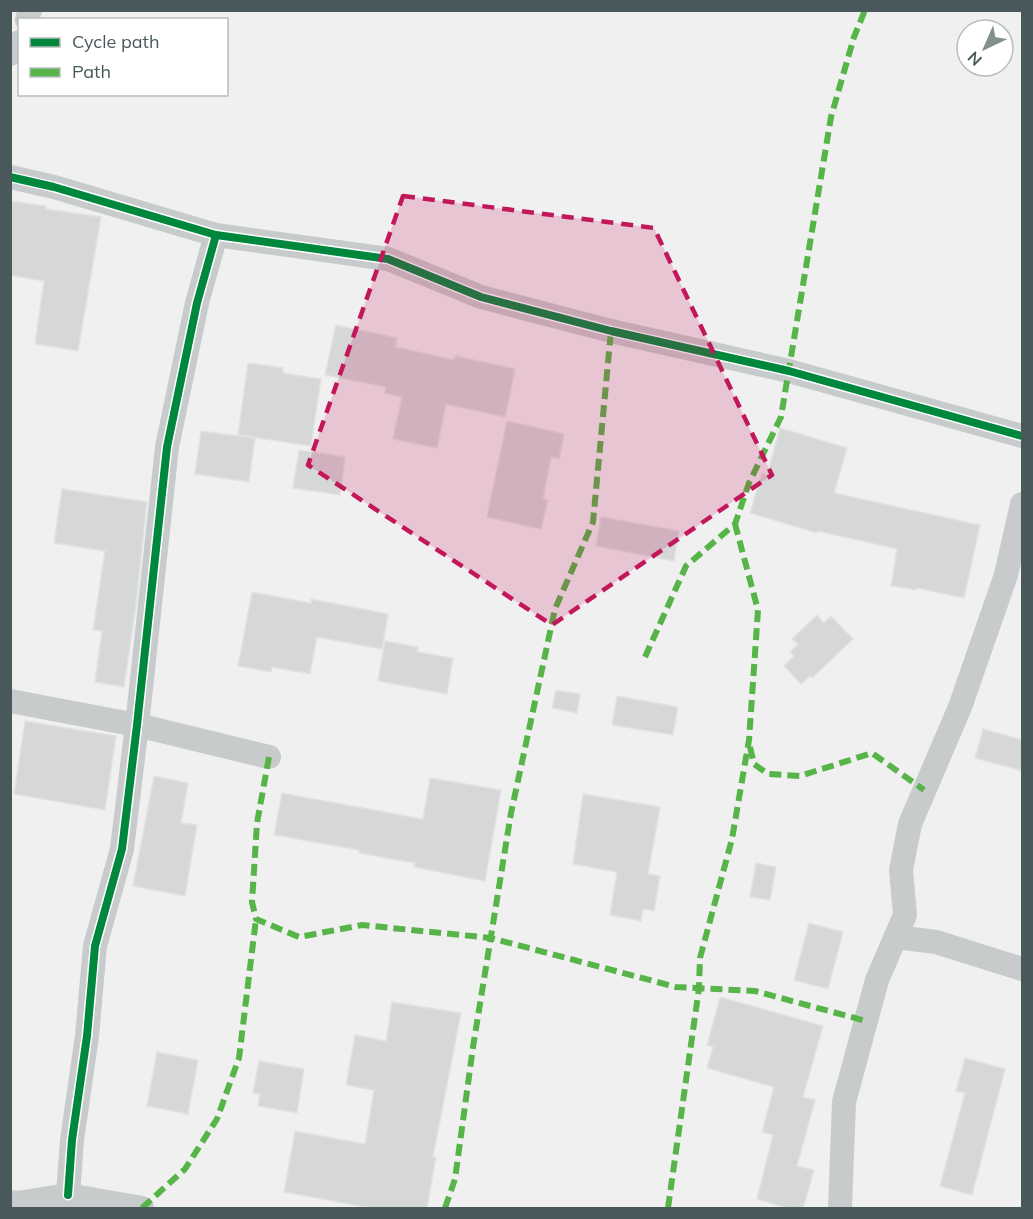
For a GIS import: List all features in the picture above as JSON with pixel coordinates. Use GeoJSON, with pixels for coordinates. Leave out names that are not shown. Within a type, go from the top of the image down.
{"type":"FeatureCollection","features":[{"type":"Feature","properties":{"kind":"street"},"geometry":{"type":"LineString","coordinates":[[10,177],[54,187],[216,234],[388,259],[481,297],[610,331],[789,371],[1023,436]]}},
{"type":"Feature","properties":{"kind":"street"},"geometry":{"type":"LineString","coordinates":[[68,1195],[72,1140],[87,1036],[95,946],[122,849],[166,447],[197,303],[216,234]]}},
{"type":"Feature","properties":{"kind":"street"},"geometry":{"type":"LineString","coordinates":[[840,1209],[844,1102],[877,980],[905,915],[901,870],[910,824],[960,707],[1006,575],[1023,504]]}},
{"type":"Feature","properties":{"kind":"street"},"geometry":{"type":"LineString","coordinates":[[10,701],[137,725],[269,757]]}},
{"type":"Feature","properties":{"kind":"street"},"geometry":{"type":"LineString","coordinates":[[896,937],[936,942],[1023,969]]}},
{"type":"Feature","properties":{"kind":"street"},"geometry":{"type":"LineString","coordinates":[[10,1202],[17,1203],[68,1195],[142,1209]]}},
{"type":"Feature","properties":{"kind":"highlighted area"},"geometry":{"type":"Polygon","coordinates":[[[403,196],[654,228],[772,475],[552,625],[308,465],[403,196]]]}},
{"type":"Feature","properties":{"kind":"building"},"geometry":{"type":"Polygon","coordinates":[[[10,201],[101,217],[78,351],[35,344],[44,281],[10,275],[10,201]]]}},
{"type":"Feature","properties":{"kind":"building"},"geometry":{"type":"Polygon","coordinates":[[[336,325],[397,338],[395,347],[454,360],[455,356],[515,369],[505,417],[446,404],[437,448],[393,439],[402,397],[385,393],[386,387],[325,375],[336,325]]]}},
{"type":"Feature","properties":{"kind":"building"},"geometry":{"type":"Polygon","coordinates":[[[248,363],[283,368],[283,373],[321,379],[311,446],[238,435],[248,363]]]}},
{"type":"Feature","properties":{"kind":"building"},"geometry":{"type":"Polygon","coordinates":[[[507,421],[564,434],[559,459],[551,457],[543,499],[548,500],[541,529],[487,517],[507,421]]]}},
{"type":"Feature","properties":{"kind":"building"},"geometry":{"type":"Polygon","coordinates":[[[780,428],[847,448],[834,493],[980,525],[964,598],[917,588],[916,590],[891,586],[897,549],[817,531],[817,533],[750,513],[762,473],[767,475],[780,428]]]}},
{"type":"Feature","properties":{"kind":"building"},"geometry":{"type":"Polygon","coordinates":[[[201,431],[255,438],[249,482],[195,474],[201,431]]]}},
{"type":"Feature","properties":{"kind":"building"},"geometry":{"type":"Polygon","coordinates":[[[299,450],[345,457],[340,495],[293,488],[299,450]]]}},
{"type":"Feature","properties":{"kind":"building"},"geometry":{"type":"Polygon","coordinates":[[[62,489],[147,502],[124,687],[95,682],[102,631],[93,630],[105,551],[54,543],[62,489]]]}},
{"type":"Feature","properties":{"kind":"building"},"geometry":{"type":"Polygon","coordinates":[[[601,517],[679,531],[674,561],[596,546],[601,517]]]}},
{"type":"Feature","properties":{"kind":"building"},"geometry":{"type":"Polygon","coordinates":[[[252,592],[311,603],[311,599],[388,614],[382,649],[317,637],[310,674],[272,667],[271,672],[238,666],[252,592]]]}},
{"type":"Feature","properties":{"kind":"building"},"geometry":{"type":"Polygon","coordinates":[[[817,615],[824,623],[831,616],[853,639],[812,678],[810,676],[801,684],[784,666],[794,656],[790,652],[798,644],[792,639],[817,615]]]}},
{"type":"Feature","properties":{"kind":"building"},"geometry":{"type":"Polygon","coordinates":[[[385,641],[418,647],[417,652],[453,658],[447,694],[378,681],[385,641]]]}},
{"type":"Feature","properties":{"kind":"building"},"geometry":{"type":"Polygon","coordinates":[[[556,690],[580,694],[577,713],[552,708],[556,690]]]}},
{"type":"Feature","properties":{"kind":"building"},"geometry":{"type":"Polygon","coordinates":[[[617,696],[678,707],[673,735],[612,725],[617,696]]]}},
{"type":"Feature","properties":{"kind":"building"},"geometry":{"type":"Polygon","coordinates":[[[25,721],[116,736],[105,810],[14,794],[25,721]]]}},
{"type":"Feature","properties":{"kind":"building"},"geometry":{"type":"Polygon","coordinates":[[[983,729],[1023,740],[1023,771],[975,758],[983,729]]]}},
{"type":"Feature","properties":{"kind":"building"},"geometry":{"type":"Polygon","coordinates":[[[154,776],[188,783],[181,823],[197,825],[185,896],[133,886],[154,776]]]}},
{"type":"Feature","properties":{"kind":"building"},"geometry":{"type":"Polygon","coordinates":[[[430,778],[501,790],[485,881],[414,867],[415,863],[359,853],[359,850],[274,835],[282,793],[423,819],[430,778]]]}},
{"type":"Feature","properties":{"kind":"building"},"geometry":{"type":"Polygon","coordinates":[[[583,794],[660,807],[648,874],[660,876],[654,911],[643,909],[641,921],[610,915],[617,872],[573,864],[583,794]]]}},
{"type":"Feature","properties":{"kind":"building"},"geometry":{"type":"Polygon","coordinates":[[[756,863],[776,867],[770,900],[750,897],[756,863]]]}},
{"type":"Feature","properties":{"kind":"building"},"geometry":{"type":"Polygon","coordinates":[[[809,923],[843,932],[828,989],[794,980],[809,923]]]}},
{"type":"Feature","properties":{"kind":"building"},"geometry":{"type":"Polygon","coordinates":[[[720,997],[823,1026],[803,1097],[815,1100],[797,1166],[814,1170],[803,1209],[791,1209],[757,1199],[773,1135],[762,1132],[774,1087],[707,1068],[713,1047],[707,1045],[720,997]]]}},
{"type":"Feature","properties":{"kind":"building"},"geometry":{"type":"Polygon","coordinates":[[[392,1002],[461,1013],[433,1157],[436,1157],[427,1209],[376,1209],[284,1192],[295,1131],[365,1144],[374,1090],[346,1085],[355,1035],[386,1041],[392,1002]]]}},
{"type":"Feature","properties":{"kind":"building"},"geometry":{"type":"Polygon","coordinates":[[[157,1052],[198,1060],[188,1114],[147,1106],[157,1052]]]}},
{"type":"Feature","properties":{"kind":"building"},"geometry":{"type":"Polygon","coordinates":[[[965,1058],[1005,1069],[972,1195],[940,1186],[965,1093],[956,1091],[965,1058]]]}},
{"type":"Feature","properties":{"kind":"building"},"geometry":{"type":"Polygon","coordinates":[[[259,1061],[304,1069],[297,1113],[258,1106],[260,1094],[253,1093],[259,1061]]]}},
{"type":"Feature","properties":{"kind":"marked path"},"geometry":{"type":"LineString","coordinates":[[645,657],[686,566],[735,524],[749,483],[781,417],[831,117],[854,37],[865,10]]}},
{"type":"Feature","properties":{"kind":"marked path"},"geometry":{"type":"LineString","coordinates":[[445,1208],[455,1179],[473,1047],[511,813],[555,609],[593,522],[611,331]]}},
{"type":"Feature","properties":{"kind":"marked path"},"geometry":{"type":"LineString","coordinates":[[668,1208],[699,988],[700,958],[732,839],[749,740],[758,610],[735,524]]}},
{"type":"Feature","properties":{"kind":"marked path"},"geometry":{"type":"LineString","coordinates":[[750,747],[754,764],[768,774],[800,776],[872,753],[924,790]]}},
{"type":"Feature","properties":{"kind":"marked path"},"geometry":{"type":"LineString","coordinates":[[269,757],[257,823],[252,902],[256,919],[299,937],[362,925],[491,938],[676,987],[755,991],[866,1021]]}},
{"type":"Feature","properties":{"kind":"marked path"},"geometry":{"type":"LineString","coordinates":[[142,1208],[185,1169],[217,1119],[239,1058],[256,919]]}},
{"type":"Feature","properties":{"kind":"cycle path"},"geometry":{"type":"LineString","coordinates":[[10,177],[54,187],[216,235],[388,259],[481,297],[611,331],[789,371],[1022,436]]}},
{"type":"Feature","properties":{"kind":"cycle path"},"geometry":{"type":"LineString","coordinates":[[68,1195],[72,1140],[87,1036],[95,946],[122,849],[167,447],[197,303],[216,235]]}}]}
